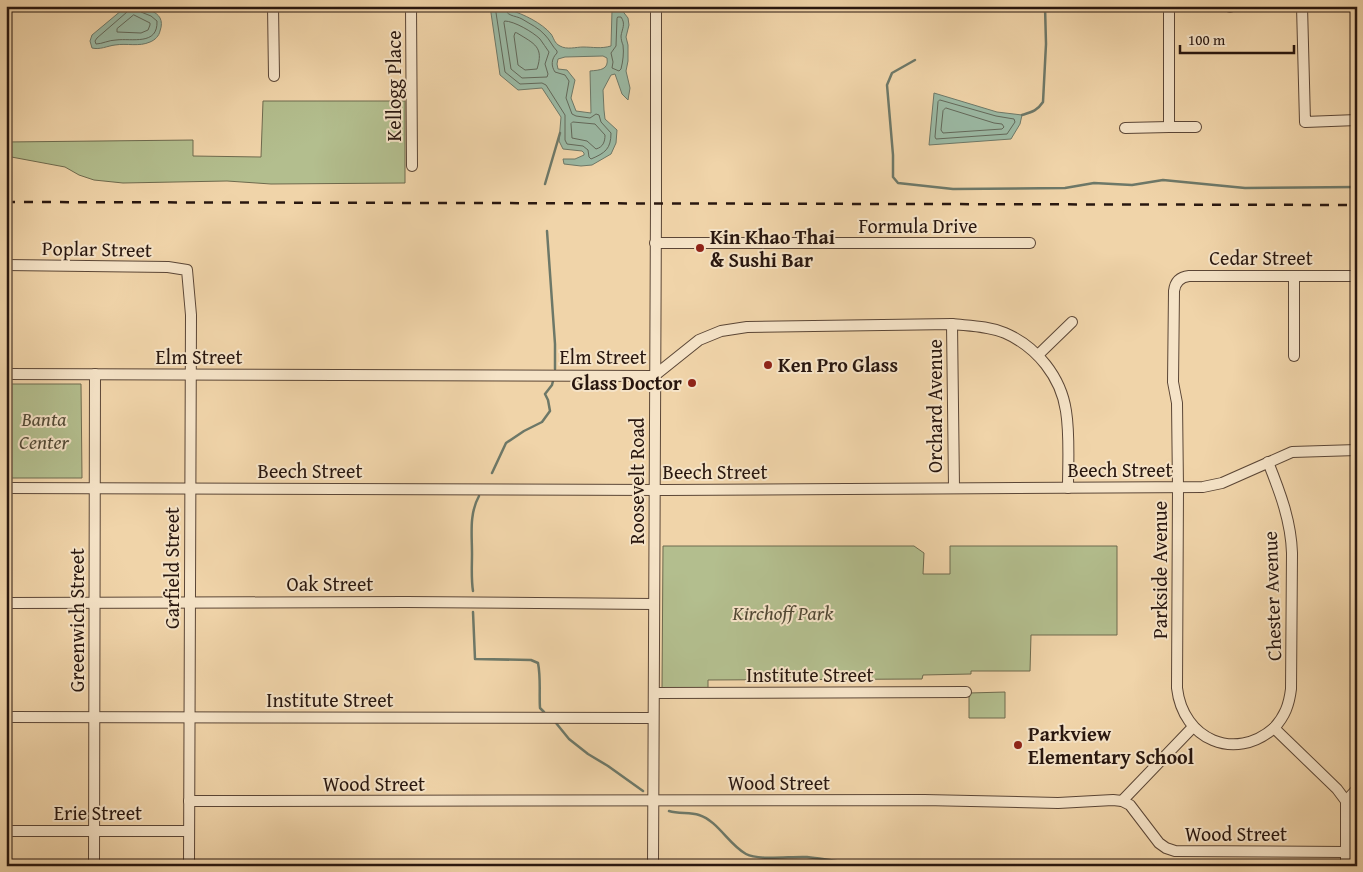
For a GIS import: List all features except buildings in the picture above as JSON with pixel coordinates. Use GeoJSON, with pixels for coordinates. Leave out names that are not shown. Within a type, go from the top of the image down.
{"type":"FeatureCollection","features":[{"type":"Feature","properties":{"kind":"street"},"geometry":{"type":"LineString","coordinates":[[273,6],[274,76]]}},
{"type":"Feature","properties":{"kind":"street","name":"Kellogg Place"},"geometry":{"type":"LineString","coordinates":[[411,6],[412,166]]}},
{"type":"Feature","properties":{"kind":"street","name":"Roosevelt Road"},"geometry":{"type":"LineString","coordinates":[[653,866],[656,6]]}},
{"type":"Feature","properties":{"kind":"street"},"geometry":{"type":"LineString","coordinates":[[1169,6],[1169,127]]}},
{"type":"Feature","properties":{"kind":"street"},"geometry":{"type":"LineString","coordinates":[[1302,6],[1305,122],[1357,120]]}},
{"type":"Feature","properties":{"kind":"street"},"geometry":{"type":"LineString","coordinates":[[1125,128],[1196,127]]}},
{"type":"Feature","properties":{"kind":"street","name":"Formula Drive"},"geometry":{"type":"LineString","coordinates":[[655,243],[1030,243]]}},
{"type":"Feature","properties":{"kind":"street","name":"Poplar Street"},"geometry":{"type":"LineString","coordinates":[[6,265],[187,270]]}},
{"type":"Feature","properties":{"kind":"street","name":"Garfield Street"},"geometry":{"type":"LineString","coordinates":[[187,270],[191,315],[189,866]]}},
{"type":"Feature","properties":{"kind":"street","name":"Cedar Street"},"geometry":{"type":"LineString","coordinates":[[1174,291],[1180,279],[1189,276],[1357,276]]}},
{"type":"Feature","properties":{"kind":"street"},"geometry":{"type":"LineString","coordinates":[[1294,276],[1294,356]]}},
{"type":"Feature","properties":{"kind":"street","name":"Parkside Avenue"},"geometry":{"type":"LineString","coordinates":[[1174,291],[1173,382],[1177,403],[1178,488],[1177,688],[1180,705],[1193,727]]}},
{"type":"Feature","properties":{"kind":"street"},"geometry":{"type":"LineString","coordinates":[[1038,355],[1072,322]]}},
{"type":"Feature","properties":{"kind":"street","name":"Elm Street"},"geometry":{"type":"LineString","coordinates":[[6,374],[654,376],[699,340],[721,331],[747,327],[952,324],[979,327],[1005,333],[1038,355],[1056,381],[1064,400],[1067,421],[1068,488]]}},
{"type":"Feature","properties":{"kind":"street","name":"Orchard Avenue"},"geometry":{"type":"LineString","coordinates":[[952,324],[954,488]]}},
{"type":"Feature","properties":{"kind":"street","name":"Greenwich Street"},"geometry":{"type":"LineString","coordinates":[[94,374],[94,866]]}},
{"type":"Feature","properties":{"kind":"street","name":"Beech Street"},"geometry":{"type":"LineString","coordinates":[[6,488],[654,490],[1178,488],[1203,487],[1222,483],[1292,452],[1357,450]]}},
{"type":"Feature","properties":{"kind":"street","name":"Chester Avenue"},"geometry":{"type":"LineString","coordinates":[[1268,462],[1284,502],[1292,553],[1291,689],[1288,707],[1274,728]]}},
{"type":"Feature","properties":{"kind":"street","name":"Oak Street"},"geometry":{"type":"LineString","coordinates":[[6,603],[190,601],[654,604]]}},
{"type":"Feature","properties":{"kind":"street","name":"Institute Street"},"geometry":{"type":"LineString","coordinates":[[654,693],[966,692]]}},
{"type":"Feature","properties":{"kind":"street","name":"Institute Street"},"geometry":{"type":"LineString","coordinates":[[6,717],[653,718]]}},
{"type":"Feature","properties":{"kind":"street"},"geometry":{"type":"LineString","coordinates":[[1122,801],[1193,727],[1211,739],[1221,743],[1232,744],[1256,740],[1274,728],[1337,789],[1346,801],[1346,866]]}},
{"type":"Feature","properties":{"kind":"street"},"geometry":{"type":"LineString","coordinates":[[1346,801],[1357,789]]}},
{"type":"Feature","properties":{"kind":"street","name":"Wood Street"},"geometry":{"type":"LineString","coordinates":[[189,801],[924,800],[1058,802],[1113,800],[1122,801],[1130,805],[1159,843],[1175,852],[1346,852]]}},
{"type":"Feature","properties":{"kind":"street","name":"Erie Street"},"geometry":{"type":"LineString","coordinates":[[6,831],[189,831]]}},
{"type":"Feature","properties":{"kind":"green space"},"geometry":{"type":"Polygon","coordinates":[[[263,101],[405,101],[405,183],[271,184],[227,181],[123,183],[94,180],[79,175],[65,167],[6,156],[6,142],[193,140],[193,156],[261,157],[263,101]]]}},
{"type":"Feature","properties":{"kind":"green space","name":"Banta Center"},"geometry":{"type":"Polygon","coordinates":[[[6,384],[81,384],[82,478],[6,478],[6,384]]]}},
{"type":"Feature","properties":{"kind":"green space","name":"Kirchoff Park"},"geometry":{"type":"Polygon","coordinates":[[[663,546],[914,546],[924,553],[923,574],[950,574],[950,546],[1117,546],[1117,635],[1031,635],[1030,671],[971,671],[971,674],[923,675],[922,679],[708,680],[708,689],[662,690],[663,546]]]}},
{"type":"Feature","properties":{"kind":"green space"},"geometry":{"type":"Polygon","coordinates":[[[1005,692],[1005,718],[969,718],[969,693],[1005,692]]]}},
{"type":"Feature","properties":{"kind":"water"},"geometry":{"type":"Polygon","coordinates":[[[490,6],[510,6],[510,10],[526,16],[543,26],[556,43],[566,48],[600,48],[611,46],[612,10],[615,6],[621,9],[628,18],[629,25],[626,37],[628,61],[626,71],[630,88],[628,100],[622,94],[615,74],[611,75],[603,90],[604,110],[605,119],[617,130],[616,143],[611,154],[592,165],[564,164],[563,159],[575,159],[584,155],[584,153],[582,151],[563,149],[559,141],[561,117],[542,88],[518,90],[500,75],[490,6]],[[603,56],[565,57],[558,59],[558,69],[567,70],[575,80],[571,98],[576,111],[591,113],[590,71],[600,70],[605,67],[607,65],[607,58],[603,56]]]}},
{"type":"Feature","properties":{"kind":"water"},"geometry":{"type":"Polygon","coordinates":[[[125,8],[145,9],[156,14],[160,18],[161,24],[156,38],[142,44],[92,48],[90,41],[92,35],[125,8]]]}},
{"type":"Feature","properties":{"kind":"water"},"geometry":{"type":"Polygon","coordinates":[[[934,93],[997,112],[1022,115],[1020,124],[1011,139],[929,145],[934,93]]]}},
{"type":"Feature","properties":{"kind":"waterway"},"geometry":{"type":"LineString","coordinates":[[1022,115],[1034,111],[1043,102],[1046,44],[1045,6]]}},
{"type":"Feature","properties":{"kind":"waterway"},"geometry":{"type":"LineString","coordinates":[[915,60],[892,73],[887,85],[893,177],[898,183],[953,189],[1065,188],[1094,183],[1132,185],[1163,180],[1245,188],[1357,187]]}},
{"type":"Feature","properties":{"kind":"waterway"},"geometry":{"type":"LineString","coordinates":[[545,184],[560,133]]}},
{"type":"Feature","properties":{"kind":"waterway"},"geometry":{"type":"LineString","coordinates":[[547,231],[555,369]]}},
{"type":"Feature","properties":{"kind":"waterway"},"geometry":{"type":"LineString","coordinates":[[492,473],[506,443],[542,422],[550,411],[545,394],[553,381]]}},
{"type":"Feature","properties":{"kind":"waterway"},"geometry":{"type":"LineString","coordinates":[[473,591],[472,524],[479,496]]}},
{"type":"Feature","properties":{"kind":"waterway"},"geometry":{"type":"LineString","coordinates":[[473,612],[475,659],[531,660],[538,663],[540,708],[544,712]]}},
{"type":"Feature","properties":{"kind":"waterway"},"geometry":{"type":"LineString","coordinates":[[556,723],[569,739],[588,754],[643,791]]}},
{"type":"Feature","properties":{"kind":"waterway"},"geometry":{"type":"LineString","coordinates":[[669,811],[696,814],[706,818],[740,850],[752,856],[767,858],[807,857],[868,866]]}},
{"type":"Feature","properties":{"kind":"railway"},"geometry":{"type":"LineString","coordinates":[[6,202],[1357,205]]}},
{"type":"Feature","properties":{"kind":"place","name":"Kin Khao Thai & Sushi Bar"},"geometry":{"type":"Point","coordinates":[700,248]}},
{"type":"Feature","properties":{"kind":"place","name":"Ken Pro Glass"},"geometry":{"type":"Point","coordinates":[768,365]}},
{"type":"Feature","properties":{"kind":"place","name":"Glass Doctor"},"geometry":{"type":"Point","coordinates":[692,383]}},
{"type":"Feature","properties":{"kind":"place","name":"Parkview Elementary School"},"geometry":{"type":"Point","coordinates":[1018,745]}}]}
